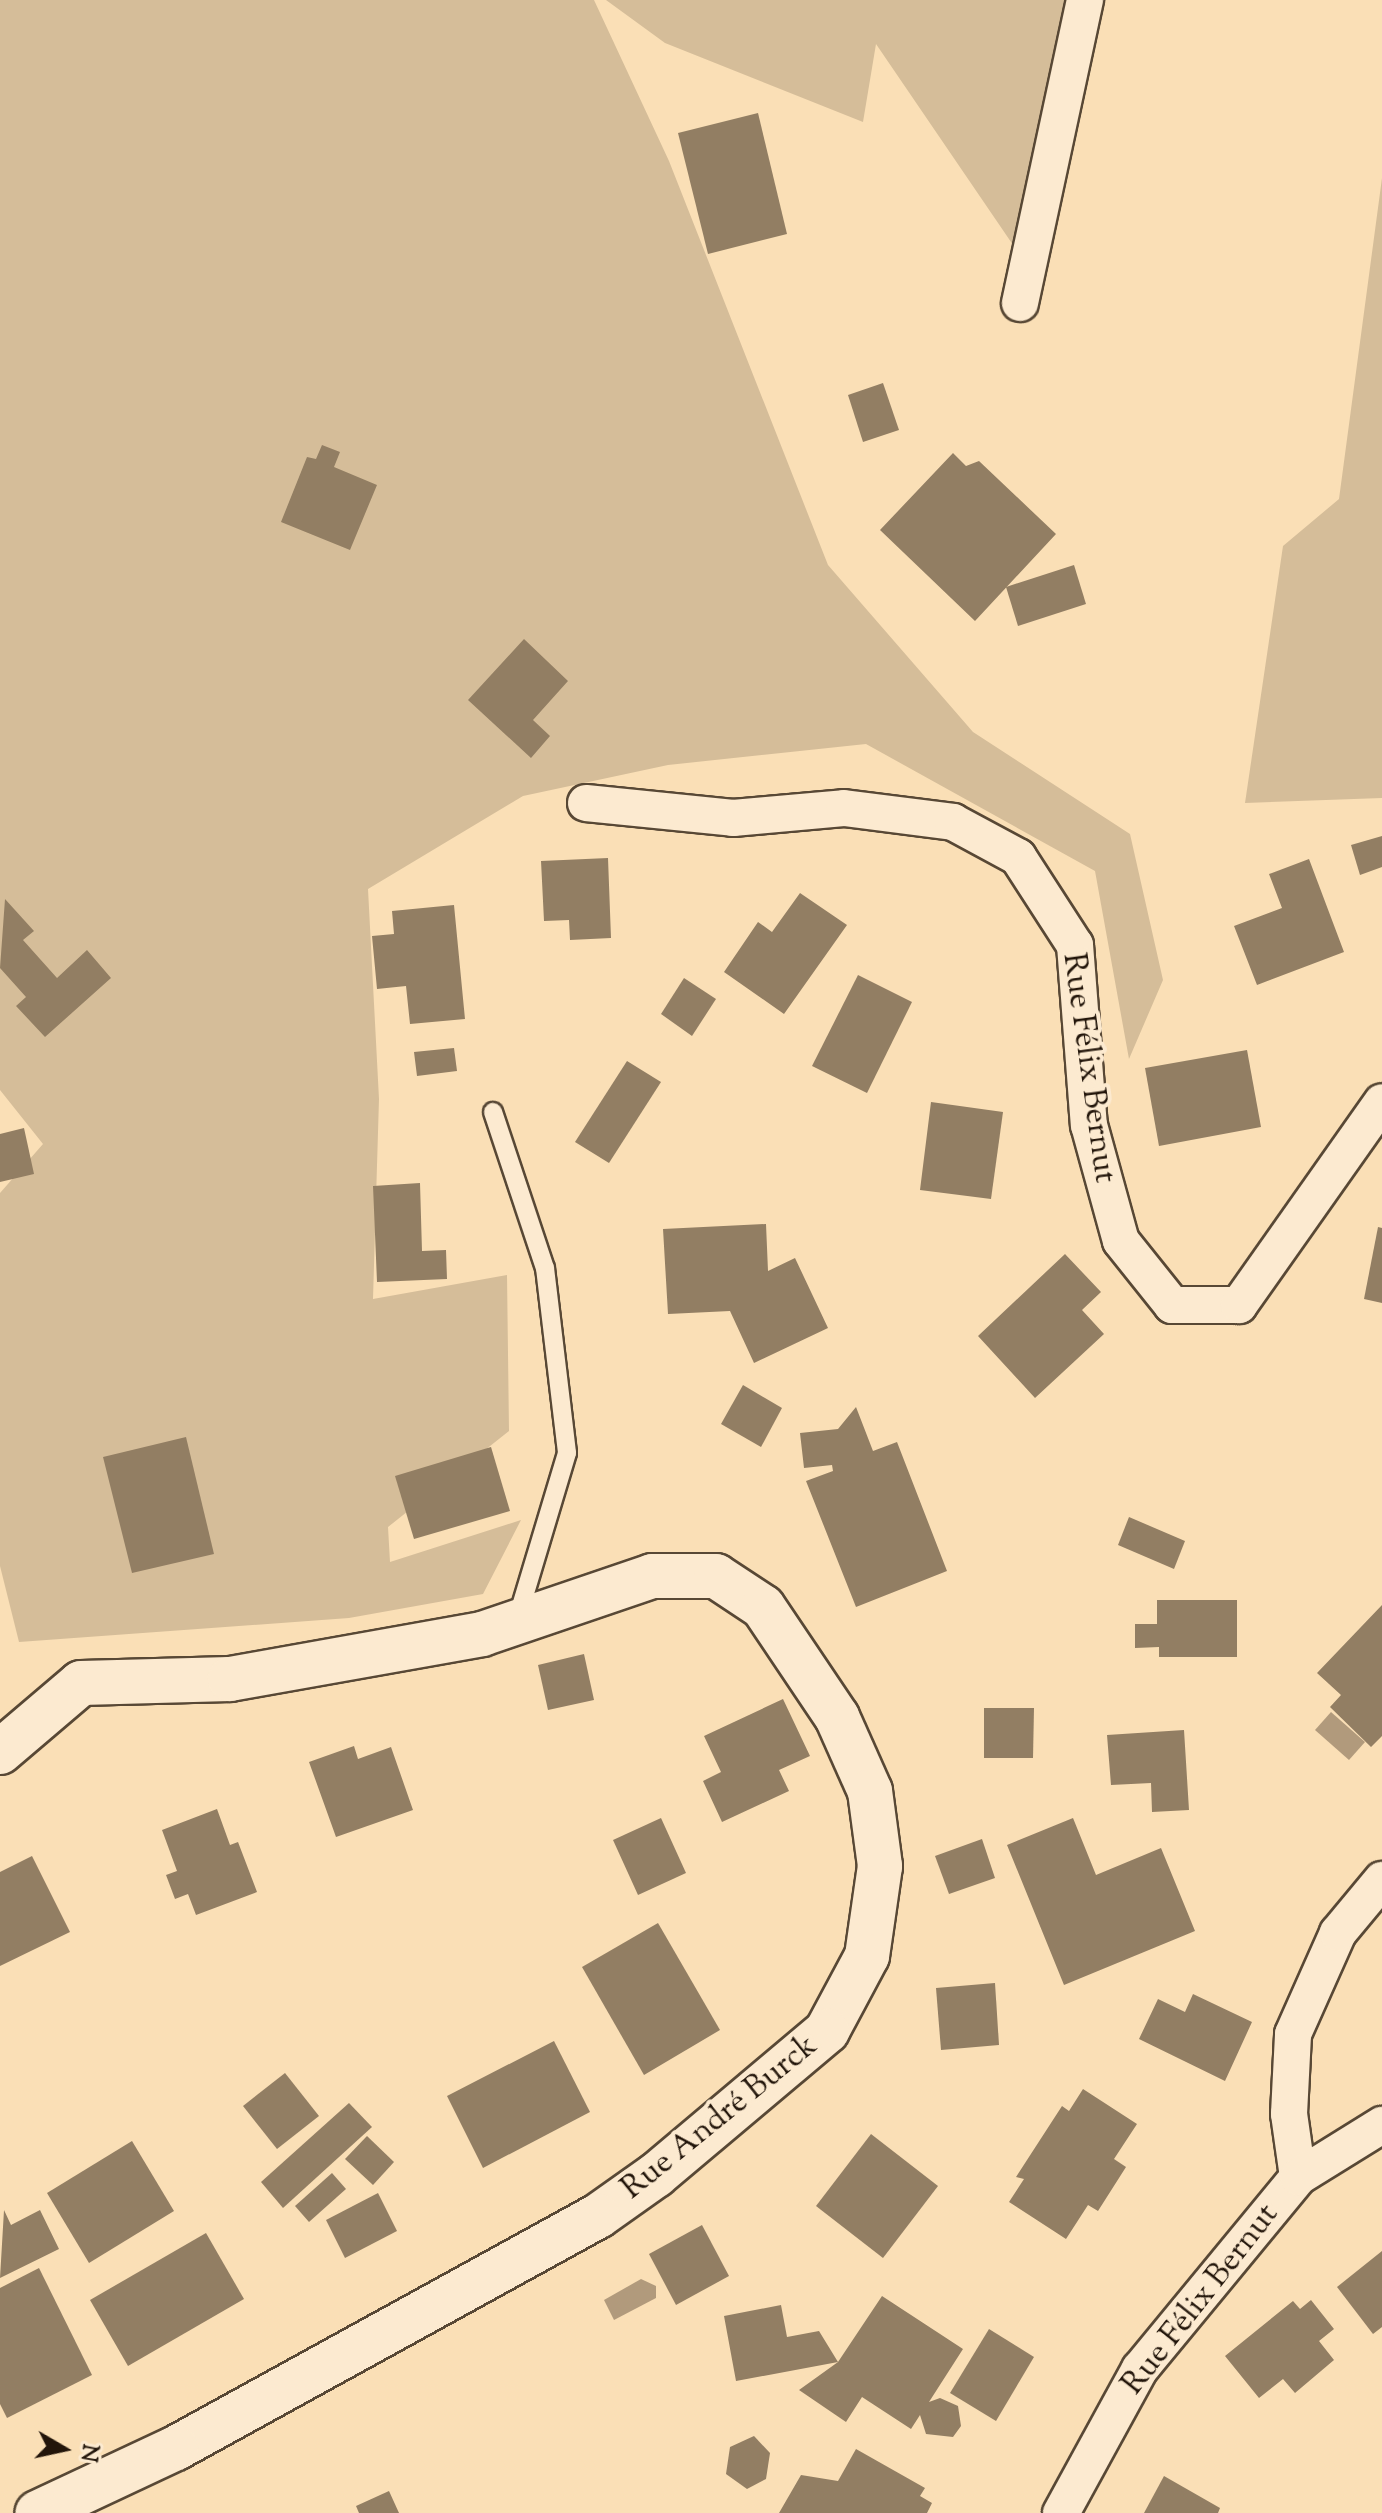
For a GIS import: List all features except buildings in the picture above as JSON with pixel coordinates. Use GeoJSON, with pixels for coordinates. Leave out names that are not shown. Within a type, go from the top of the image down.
{"type":"FeatureCollection","features":[{"type":"Feature","properties":{"kind":"street"},"geometry":{"type":"LineString","coordinates":[[1020,303],[1085,0]]}},
{"type":"Feature","properties":{"kind":"street","name":"Rue Félix Bernut"},"geometry":{"type":"LineString","coordinates":[[586,803],[733,818],[844,808],[953,822],[1018,857],[1075,945],[1089,1125],[1121,1241],[1172,1305],[1239,1305],[1382,1102]]}},
{"type":"Feature","properties":{"kind":"street","name":"Rue André Burck"},"geometry":{"type":"LineString","coordinates":[[0,1752],[81,1683],[230,1679],[516,1623],[652,1576],[716,1576],[763,1607],[802,1657],[870,1791],[880,1866],[867,1956],[827,2031],[656,2175],[598,2216],[176,2448],[37,2513]]}},
{"type":"Feature","properties":{"kind":"street"},"geometry":{"type":"LineString","coordinates":[[1298,2177],[1289,2114],[1293,2034],[1338,1933],[1382,1880]]}},
{"type":"Feature","properties":{"kind":"street","name":"Rue Félix Bernut"},"geometry":{"type":"LineString","coordinates":[[1061,2513],[1140,2369],[1298,2177],[1382,2125]]}},
{"type":"Feature","properties":{"kind":"lane"},"geometry":{"type":"LineString","coordinates":[[493,1112],[545,1268],[567,1453],[516,1623]]}},
{"type":"Feature","properties":{"kind":"shaded area"},"geometry":{"type":"Polygon","coordinates":[[[0,0],[594,0],[669,161],[828,565],[973,732],[1130,834],[1163,980],[1129,1059],[1095,871],[866,744],[668,765],[523,796],[368,889],[379,1099],[373,1299],[507,1275],[509,1431],[388,1527],[390,1562],[521,1520],[483,1594],[349,1618],[19,1642],[0,1566],[0,1193],[43,1144],[0,1090],[0,0]]]}},
{"type":"Feature","properties":{"kind":"shaded area"},"geometry":{"type":"Polygon","coordinates":[[[606,0],[1104,0],[1037,280],[876,44],[863,122],[665,43],[606,0]]]}},
{"type":"Feature","properties":{"kind":"shaded area"},"geometry":{"type":"Polygon","coordinates":[[[1382,178],[1382,798],[1245,803],[1283,546],[1339,499],[1382,178]]]}},
{"type":"Feature","properties":{"kind":"shaded area"},"geometry":{"type":"Polygon","coordinates":[[[1331,1712],[1365,1742],[1349,1760],[1315,1730],[1331,1712]]]}},
{"type":"Feature","properties":{"kind":"shaded area"},"geometry":{"type":"Polygon","coordinates":[[[641,2279],[656,2286],[656,2298],[614,2320],[604,2300],[641,2279]]]}}]}
